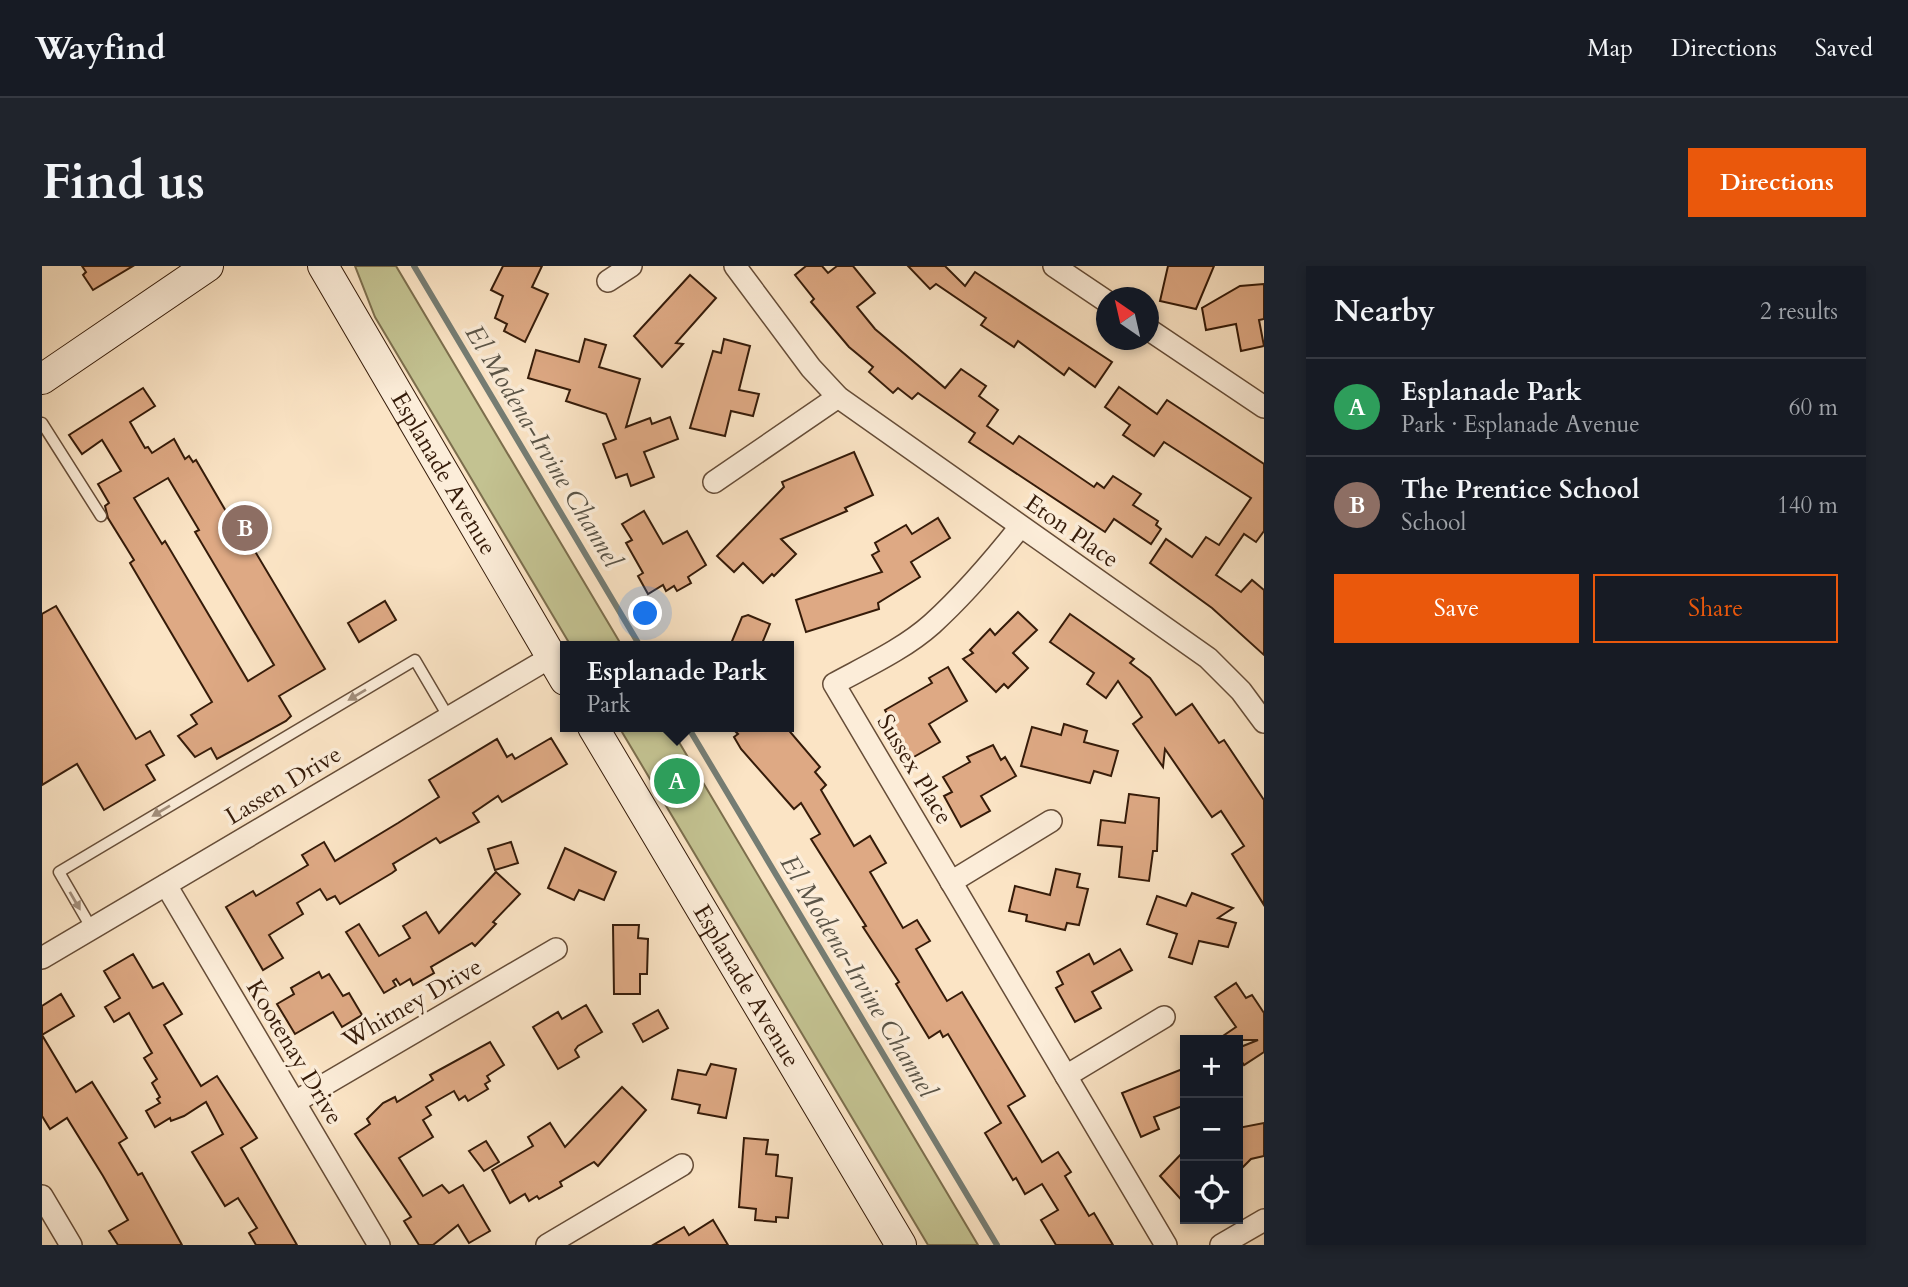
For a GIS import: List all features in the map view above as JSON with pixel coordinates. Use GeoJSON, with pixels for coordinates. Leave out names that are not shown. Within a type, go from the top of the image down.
{"type":"FeatureCollection","features":[{"type":"Feature","properties":{"kind":"street","name":"Esplanade Avenue"},"geometry":{"type":"LineString","coordinates":[[323,266],[558,669]]}},
{"type":"Feature","properties":{"kind":"street"},"geometry":{"type":"LineString","coordinates":[[608,281],[631,266]]}},
{"type":"Feature","properties":{"kind":"street","name":"Eton Place"},"geometry":{"type":"LineString","coordinates":[[735,266],[804,358],[838,397],[1208,658],[1241,691],[1264,722]]}},
{"type":"Feature","properties":{"kind":"street"},"geometry":{"type":"LineString","coordinates":[[42,379],[204,267]]}},
{"type":"Feature","properties":{"kind":"street"},"geometry":{"type":"LineString","coordinates":[[1067,270],[1096,292]]}},
{"type":"Feature","properties":{"kind":"street"},"geometry":{"type":"LineString","coordinates":[[1159,336],[1263,404]]}},
{"type":"Feature","properties":{"kind":"street"},"geometry":{"type":"LineString","coordinates":[[714,482],[838,397]]}},
{"type":"Feature","properties":{"kind":"street","name":"Sussex Place"},"geometry":{"type":"LineString","coordinates":[[1020,527],[979,578],[930,625],[834,684],[1166,1245]]}},
{"type":"Feature","properties":{"kind":"street","name":"Lassen Drive"},"geometry":{"type":"LineString","coordinates":[[42,958],[449,718],[558,669]]}},
{"type":"Feature","properties":{"kind":"street","name":"Esplanade Avenue"},"geometry":{"type":"LineString","coordinates":[[596,732],[901,1245]]}},
{"type":"Feature","properties":{"kind":"street"},"geometry":{"type":"LineString","coordinates":[[951,882],[1051,821]]}},
{"type":"Feature","properties":{"kind":"street","name":"Kootenay Drive"},"geometry":{"type":"LineString","coordinates":[[166,885],[379,1245]]}},
{"type":"Feature","properties":{"kind":"street","name":"Whitney Drive"},"geometry":{"type":"LineString","coordinates":[[295,1102],[556,949]]}},
{"type":"Feature","properties":{"kind":"street"},"geometry":{"type":"LineString","coordinates":[[1066,1076],[1164,1017]]}},
{"type":"Feature","properties":{"kind":"street"},"geometry":{"type":"LineString","coordinates":[[547,1245],[682,1165]]}},
{"type":"Feature","properties":{"kind":"street"},"geometry":{"type":"LineString","coordinates":[[42,1196],[71,1245]]}},
{"type":"Feature","properties":{"kind":"street"},"geometry":{"type":"LineString","coordinates":[[1221,1245],[1264,1220]]}},
{"type":"Feature","properties":{"kind":"lane"},"geometry":{"type":"LineString","coordinates":[[42,423],[101,516]]}},
{"type":"Feature","properties":{"kind":"lane"},"geometry":{"type":"LineString","coordinates":[[92,929],[59,872],[403,667],[415,660],[449,718]]}},
{"type":"Feature","properties":{"kind":"shaded area"},"geometry":{"type":"Polygon","coordinates":[[[355,266],[396,266],[619,641],[568,641],[375,317],[355,266]]]}},
{"type":"Feature","properties":{"kind":"shaded area"},"geometry":{"type":"Polygon","coordinates":[[[622,732],[673,732],[978,1245],[928,1245],[622,732]]]}},
{"type":"Feature","properties":{"kind":"building"},"geometry":{"type":"Polygon","coordinates":[[[82,266],[133,266],[93,290],[83,275],[86,272],[82,266]]]}},
{"type":"Feature","properties":{"kind":"building"},"geometry":{"type":"Polygon","coordinates":[[[503,266],[542,266],[532,287],[548,294],[525,342],[504,331],[507,324],[495,318],[503,296],[491,290],[503,266]]]}},
{"type":"Feature","properties":{"kind":"building"},"geometry":{"type":"Polygon","coordinates":[[[806,266],[822,266],[828,273],[837,266],[853,266],[875,293],[857,307],[875,329],[945,388],[961,369],[986,386],[979,396],[998,410],[987,426],[1013,444],[1019,436],[1094,487],[1097,483],[1104,488],[1113,476],[1141,494],[1133,505],[1158,521],[1156,525],[1161,529],[1151,544],[1114,519],[1105,532],[969,442],[975,433],[918,393],[912,399],[898,388],[893,393],[869,372],[873,367],[849,347],[811,302],[814,299],[795,275],[806,266]]]}},
{"type":"Feature","properties":{"kind":"building"},"geometry":{"type":"Polygon","coordinates":[[[908,266],[945,266],[965,286],[975,272],[1112,362],[1095,387],[1069,368],[1064,375],[1018,341],[1014,347],[981,325],[986,318],[936,284],[930,289],[908,266]]]}},
{"type":"Feature","properties":{"kind":"building"},"geometry":{"type":"Polygon","coordinates":[[[1168,266],[1214,266],[1196,309],[1160,301],[1168,266]]]}},
{"type":"Feature","properties":{"kind":"building"},"geometry":{"type":"Polygon","coordinates":[[[690,275],[716,298],[676,343],[683,344],[662,367],[634,336],[690,275]]]}},
{"type":"Feature","properties":{"kind":"building"},"geometry":{"type":"Polygon","coordinates":[[[1264,284],[1264,319],[1259,320],[1264,346],[1241,351],[1236,324],[1206,330],[1202,308],[1240,286],[1264,284]]]}},
{"type":"Feature","properties":{"kind":"building"},"geometry":{"type":"Polygon","coordinates":[[[585,339],[606,345],[599,367],[640,379],[626,427],[650,418],[652,424],[670,417],[678,439],[644,452],[654,477],[631,486],[627,474],[616,478],[603,444],[616,439],[606,414],[566,401],[570,390],[528,378],[536,350],[579,362],[585,339]]]}},
{"type":"Feature","properties":{"kind":"building"},"geometry":{"type":"Polygon","coordinates":[[[724,339],[750,346],[739,390],[759,394],[753,416],[731,411],[725,436],[690,428],[713,351],[721,353],[724,339]]]}},
{"type":"Feature","properties":{"kind":"building"},"geometry":{"type":"Polygon","coordinates":[[[1119,387],[1157,414],[1167,400],[1264,464],[1264,531],[1256,542],[1244,534],[1216,575],[1241,592],[1252,580],[1264,590],[1264,655],[1212,608],[1150,563],[1166,539],[1192,557],[1206,537],[1219,545],[1251,498],[1164,442],[1154,456],[1123,435],[1130,425],[1105,407],[1119,387]]]}},
{"type":"Feature","properties":{"kind":"building"},"geometry":{"type":"Polygon","coordinates":[[[143,388],[155,406],[130,422],[145,448],[148,447],[152,453],[174,439],[185,459],[189,456],[193,462],[196,460],[227,513],[231,511],[325,669],[279,696],[291,716],[286,721],[217,759],[211,748],[195,757],[178,736],[197,724],[191,715],[212,702],[130,563],[134,560],[108,518],[105,506],[109,503],[98,484],[121,471],[102,440],[82,454],[69,435],[143,388]],[[168,478],[134,498],[162,544],[165,541],[248,681],[274,665],[195,532],[199,530],[168,478]]]}},
{"type":"Feature","properties":{"kind":"building"},"geometry":{"type":"Polygon","coordinates":[[[854,452],[873,495],[845,508],[847,511],[781,539],[796,554],[774,576],[772,574],[763,583],[743,563],[734,572],[717,556],[784,487],[782,482],[854,452]]]}},
{"type":"Feature","properties":{"kind":"building"},"geometry":{"type":"Polygon","coordinates":[[[644,511],[663,544],[687,531],[706,565],[688,577],[691,583],[677,591],[674,586],[666,591],[663,585],[648,594],[638,576],[643,573],[626,543],[632,540],[622,524],[644,511]]]}},
{"type":"Feature","properties":{"kind":"building"},"geometry":{"type":"Polygon","coordinates":[[[938,518],[950,538],[911,562],[920,577],[878,603],[879,609],[806,632],[796,600],[882,572],[872,555],[879,551],[875,543],[906,525],[912,534],[938,518]]]}},
{"type":"Feature","properties":{"kind":"building"},"geometry":{"type":"Polygon","coordinates":[[[385,601],[396,620],[359,642],[348,623],[385,601]]]}},
{"type":"Feature","properties":{"kind":"building"},"geometry":{"type":"Polygon","coordinates":[[[56,606],[136,739],[150,731],[164,755],[146,765],[155,780],[104,810],[77,764],[42,785],[42,614],[56,606]]]}},
{"type":"Feature","properties":{"kind":"building"},"geometry":{"type":"Polygon","coordinates":[[[1018,612],[1037,630],[1013,653],[1028,668],[1008,688],[1004,684],[996,692],[963,659],[973,653],[970,650],[990,629],[995,635],[1018,612]]]}},
{"type":"Feature","properties":{"kind":"building"},"geometry":{"type":"Polygon","coordinates":[[[1070,614],[1134,659],[1130,663],[1150,678],[1176,715],[1192,704],[1219,743],[1224,740],[1264,800],[1264,905],[1232,854],[1244,846],[1221,811],[1212,817],[1165,749],[1163,767],[1133,724],[1142,717],[1118,681],[1106,698],[1087,684],[1094,673],[1050,642],[1070,614]]]}},
{"type":"Feature","properties":{"kind":"building"},"geometry":{"type":"Polygon","coordinates":[[[748,615],[770,624],[763,641],[732,641],[742,617],[748,615]]]}},
{"type":"Feature","properties":{"kind":"building"},"geometry":{"type":"Polygon","coordinates":[[[948,667],[967,701],[929,724],[940,742],[912,758],[885,710],[932,683],[929,678],[948,667]]]}},
{"type":"Feature","properties":{"kind":"building"},"geometry":{"type":"Polygon","coordinates":[[[1064,724],[1087,731],[1084,742],[1118,751],[1111,776],[1094,771],[1090,783],[1021,766],[1032,727],[1061,735],[1064,724]]]}},
{"type":"Feature","properties":{"kind":"building"},"geometry":{"type":"Polygon","coordinates":[[[736,732],[790,732],[820,767],[815,772],[826,785],[821,790],[854,846],[870,836],[886,863],[870,872],[903,928],[917,920],[930,941],[916,949],[947,1001],[962,992],[1025,1096],[1008,1106],[1042,1162],[1058,1152],[1071,1172],[1065,1176],[1089,1216],[1094,1213],[1113,1245],[1056,1245],[1041,1220],[1058,1210],[1042,1184],[1025,1194],[1016,1178],[1013,1180],[985,1133],[1001,1123],[948,1034],[943,1037],[940,1031],[929,1038],[896,984],[899,982],[863,927],[866,926],[811,839],[820,834],[801,803],[794,809],[741,749],[734,737],[738,734],[736,732]]]}},
{"type":"Feature","properties":{"kind":"building"},"geometry":{"type":"Polygon","coordinates":[[[551,738],[567,764],[502,802],[498,796],[473,813],[479,822],[440,843],[436,838],[393,864],[396,870],[392,873],[340,904],[335,896],[327,900],[320,889],[297,903],[303,914],[269,935],[283,958],[263,970],[226,907],[253,891],[256,896],[308,865],[302,855],[324,842],[335,861],[398,823],[439,797],[429,780],[497,739],[507,757],[512,754],[515,759],[551,738]]]}},
{"type":"Feature","properties":{"kind":"building"},"geometry":{"type":"Polygon","coordinates":[[[993,745],[1001,760],[1005,757],[1016,776],[981,796],[990,811],[961,827],[944,796],[952,792],[943,777],[970,762],[967,757],[993,745]]]}},
{"type":"Feature","properties":{"kind":"building"},"geometry":{"type":"Polygon","coordinates":[[[1129,794],[1159,798],[1157,851],[1153,851],[1149,881],[1119,877],[1122,847],[1098,845],[1101,820],[1125,823],[1129,794]]]}},
{"type":"Feature","properties":{"kind":"building"},"geometry":{"type":"Polygon","coordinates":[[[511,842],[518,863],[495,870],[488,849],[511,842]]]}},
{"type":"Feature","properties":{"kind":"building"},"geometry":{"type":"Polygon","coordinates":[[[565,848],[616,872],[604,900],[579,890],[574,900],[548,888],[565,848]]]}},
{"type":"Feature","properties":{"kind":"building"},"geometry":{"type":"Polygon","coordinates":[[[1056,869],[1080,874],[1077,887],[1088,889],[1079,925],[1067,923],[1065,930],[1026,921],[1027,915],[1009,911],[1015,886],[1050,895],[1056,869]]]}},
{"type":"Feature","properties":{"kind":"building"},"geometry":{"type":"Polygon","coordinates":[[[496,872],[520,894],[493,922],[496,924],[475,946],[472,943],[431,967],[434,973],[413,985],[410,979],[400,985],[396,979],[393,981],[396,986],[384,993],[346,932],[359,924],[379,956],[410,938],[403,926],[426,912],[439,933],[496,872]]]}},
{"type":"Feature","properties":{"kind":"building"},"geometry":{"type":"Polygon","coordinates":[[[1192,893],[1233,908],[1218,918],[1236,923],[1228,947],[1199,941],[1192,964],[1169,957],[1177,934],[1147,924],[1157,896],[1186,906],[1192,893]]]}},
{"type":"Feature","properties":{"kind":"building"},"geometry":{"type":"Polygon","coordinates":[[[613,925],[639,925],[638,938],[648,939],[647,974],[640,974],[640,994],[614,994],[613,925]]]}},
{"type":"Feature","properties":{"kind":"building"},"geometry":{"type":"Polygon","coordinates":[[[1120,949],[1132,970],[1092,992],[1101,1008],[1075,1022],[1056,988],[1063,984],[1057,972],[1089,954],[1094,964],[1120,949]]]}},
{"type":"Feature","properties":{"kind":"building"},"geometry":{"type":"Polygon","coordinates":[[[133,954],[153,988],[163,983],[182,1014],[164,1025],[201,1086],[217,1076],[257,1138],[241,1148],[297,1245],[256,1245],[249,1233],[257,1228],[238,1198],[225,1206],[192,1152],[223,1134],[206,1102],[184,1116],[171,1121],[170,1118],[155,1127],[146,1111],[160,1103],[157,1099],[160,1097],[152,1083],[157,1079],[144,1058],[152,1053],[129,1013],[114,1022],[105,1007],[120,998],[104,971],[133,954]]]}},
{"type":"Feature","properties":{"kind":"building"},"geometry":{"type":"Polygon","coordinates":[[[319,972],[322,978],[329,974],[343,996],[349,993],[362,1015],[342,1027],[333,1012],[295,1034],[277,1004],[294,994],[291,988],[319,972]]]}},
{"type":"Feature","properties":{"kind":"building"},"geometry":{"type":"Polygon","coordinates":[[[1236,983],[1246,998],[1252,995],[1264,1013],[1264,1052],[1244,1065],[1243,1046],[1258,1040],[1243,1040],[1243,1035],[1224,1035],[1236,1027],[1215,997],[1236,983]]]}},
{"type":"Feature","properties":{"kind":"building"},"geometry":{"type":"Polygon","coordinates":[[[61,994],[74,1016],[42,1035],[42,1006],[61,994]]]}},
{"type":"Feature","properties":{"kind":"building"},"geometry":{"type":"Polygon","coordinates":[[[586,1005],[602,1032],[578,1046],[575,1050],[579,1057],[558,1069],[533,1027],[558,1012],[562,1019],[586,1005]]]}},
{"type":"Feature","properties":{"kind":"building"},"geometry":{"type":"Polygon","coordinates":[[[658,1010],[668,1028],[643,1042],[633,1024],[658,1010]]]}},
{"type":"Feature","properties":{"kind":"building"},"geometry":{"type":"Polygon","coordinates":[[[42,1035],[76,1092],[92,1082],[127,1138],[119,1143],[138,1175],[142,1173],[182,1245],[118,1245],[109,1231],[128,1220],[103,1176],[67,1118],[50,1129],[42,1116],[42,1035]]]}},
{"type":"Feature","properties":{"kind":"building"},"geometry":{"type":"Polygon","coordinates":[[[490,1042],[504,1065],[487,1076],[490,1081],[485,1084],[488,1089],[468,1101],[465,1096],[459,1100],[454,1091],[426,1107],[431,1115],[423,1120],[433,1137],[399,1158],[423,1196],[442,1185],[449,1193],[463,1185],[490,1231],[469,1243],[458,1225],[433,1245],[419,1245],[404,1221],[411,1217],[355,1134],[370,1124],[367,1119],[383,1103],[395,1097],[397,1102],[433,1080],[430,1075],[490,1042]]]}},
{"type":"Feature","properties":{"kind":"building"},"geometry":{"type":"Polygon","coordinates":[[[711,1064],[736,1069],[726,1118],[698,1113],[700,1105],[672,1099],[678,1070],[706,1075],[711,1064]]]}},
{"type":"Feature","properties":{"kind":"building"},"geometry":{"type":"Polygon","coordinates":[[[1180,1070],[1180,1107],[1154,1117],[1159,1129],[1141,1137],[1122,1093],[1180,1070]]]}},
{"type":"Feature","properties":{"kind":"building"},"geometry":{"type":"Polygon","coordinates":[[[622,1087],[646,1110],[598,1166],[594,1162],[560,1182],[562,1186],[539,1199],[537,1196],[529,1201],[525,1194],[510,1203],[492,1170],[533,1146],[528,1137],[550,1123],[565,1147],[622,1087]]]}},
{"type":"Feature","properties":{"kind":"building"},"geometry":{"type":"Polygon","coordinates":[[[1264,1123],[1264,1156],[1251,1159],[1243,1167],[1243,1161],[1243,1127],[1264,1123]]]}},
{"type":"Feature","properties":{"kind":"building"},"geometry":{"type":"Polygon","coordinates":[[[744,1138],[768,1140],[766,1154],[778,1155],[776,1176],[792,1178],[788,1218],[776,1217],[776,1222],[755,1220],[756,1209],[739,1207],[744,1138]]]}},
{"type":"Feature","properties":{"kind":"building"},"geometry":{"type":"Polygon","coordinates":[[[486,1141],[499,1162],[484,1171],[469,1151],[486,1141]]]}},
{"type":"Feature","properties":{"kind":"building"},"geometry":{"type":"Polygon","coordinates":[[[1180,1155],[1180,1198],[1160,1176],[1180,1155]]]}},
{"type":"Feature","properties":{"kind":"building"},"geometry":{"type":"Polygon","coordinates":[[[713,1220],[728,1245],[653,1245],[684,1227],[689,1235],[713,1220]]]}},
{"type":"Feature","properties":{"kind":"waterway","name":"El Modena-Irvine Channel"},"geometry":{"type":"LineString","coordinates":[[414,266],[637,641]]}},
{"type":"Feature","properties":{"kind":"waterway","name":"El Modena-Irvine Channel"},"geometry":{"type":"LineString","coordinates":[[691,732],[997,1245]]}},
{"type":"Feature","properties":{"kind":"place","name":"The Prentice School"},"geometry":{"type":"Point","coordinates":[245,528]}},
{"type":"Feature","properties":{"kind":"place","name":"Esplanade Park"},"geometry":{"type":"Point","coordinates":[677,781]}}]}
